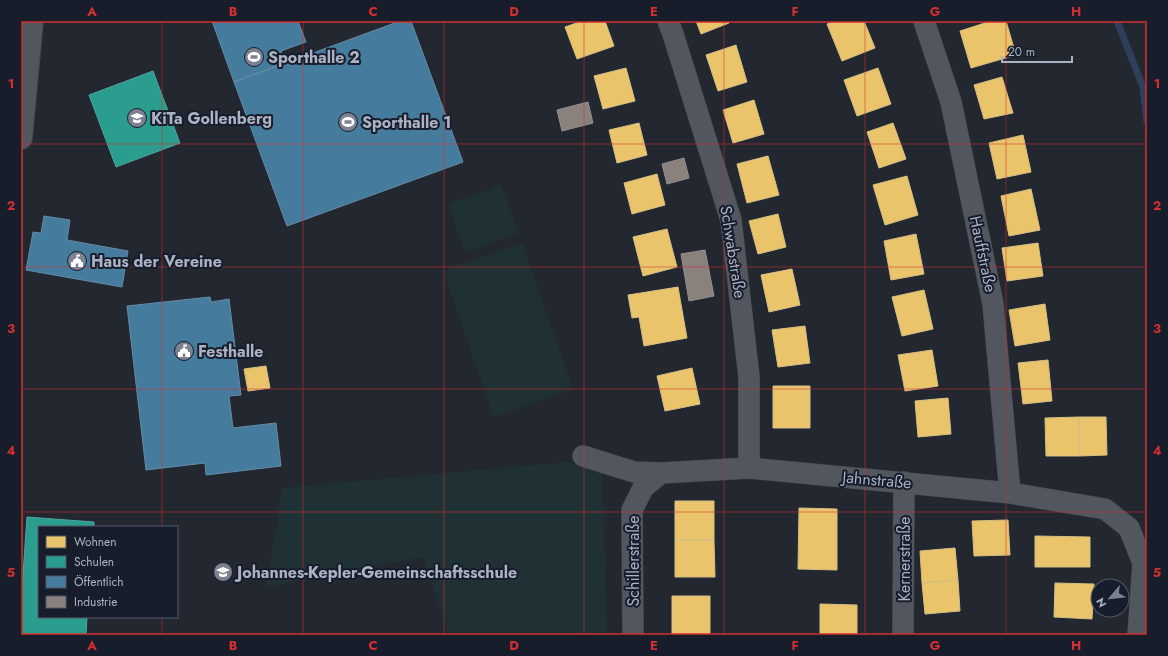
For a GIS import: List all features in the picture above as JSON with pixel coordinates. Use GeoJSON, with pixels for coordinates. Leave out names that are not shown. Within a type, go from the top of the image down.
{"type":"FeatureCollection","features":[{"type":"Feature","properties":{"kind":"street"},"geometry":{"type":"LineString","coordinates":[[21,138],[32,21]]}},
{"type":"Feature","properties":{"kind":"street","name":"Schwabstraße"},"geometry":{"type":"LineString","coordinates":[[668,21],[674,34],[731,220],[749,377],[748,468]]}},
{"type":"Feature","properties":{"kind":"street","name":"Hauffstraße"},"geometry":{"type":"LineString","coordinates":[[924,21],[951,102],[993,304],[1010,493]]}},
{"type":"Feature","properties":{"kind":"street","name":"Jahnstraße"},"geometry":{"type":"LineString","coordinates":[[583,456],[634,472],[661,473],[748,468],[1010,493],[1105,509],[1129,528],[1143,563],[1138,635]]}},
{"type":"Feature","properties":{"kind":"street","name":"Schillerstraße"},"geometry":{"type":"LineString","coordinates":[[633,635],[632,510],[644,488],[661,473]]}},
{"type":"Feature","properties":{"kind":"street","name":"Kernerstraße"},"geometry":{"type":"LineString","coordinates":[[904,482],[904,635]]}},
{"type":"Feature","properties":{"kind":"shaded area"},"geometry":{"type":"Polygon","coordinates":[[[501,185],[519,233],[465,252],[448,204],[501,185]]]}},
{"type":"Feature","properties":{"kind":"shaded area"},"geometry":{"type":"Polygon","coordinates":[[[522,243],[573,389],[494,417],[443,271],[522,243]]]}},
{"type":"Feature","properties":{"kind":"shaded area"},"geometry":{"type":"Polygon","coordinates":[[[568,462],[603,472],[607,635],[449,635],[423,557],[266,587],[282,488],[568,462]]]}},
{"type":"Feature","properties":{"kind":"building: Wohnen"},"geometry":{"type":"Polygon","coordinates":[[[582,21],[605,21],[614,46],[577,59],[565,27],[582,21]]]}},
{"type":"Feature","properties":{"kind":"building: Wohnen"},"geometry":{"type":"Polygon","coordinates":[[[696,21],[729,21],[729,23],[701,34],[696,21]]]}},
{"type":"Feature","properties":{"kind":"building: Wohnen"},"geometry":{"type":"Polygon","coordinates":[[[836,21],[864,21],[875,48],[842,61],[827,24],[836,21]]]}},
{"type":"Feature","properties":{"kind":"building: Wohnen"},"geometry":{"type":"Polygon","coordinates":[[[991,21],[1006,21],[1016,55],[971,68],[960,31],[991,21]]]}},
{"type":"Feature","properties":{"kind":"building: Wohnen"},"geometry":{"type":"Polygon","coordinates":[[[736,45],[747,82],[718,91],[706,55],[736,45]]]}},
{"type":"Feature","properties":{"kind":"building: Wohnen"},"geometry":{"type":"Polygon","coordinates":[[[626,68],[635,101],[603,109],[594,76],[626,68]]]}},
{"type":"Feature","properties":{"kind":"building: Wohnen"},"geometry":{"type":"Polygon","coordinates":[[[878,68],[891,104],[857,116],[844,80],[878,68]]]}},
{"type":"Feature","properties":{"kind":"building: Wohnen"},"geometry":{"type":"Polygon","coordinates":[[[1002,77],[1013,113],[984,119],[974,85],[1002,77]]]}},
{"type":"Feature","properties":{"kind":"building: Wohnen"},"geometry":{"type":"Polygon","coordinates":[[[754,100],[764,134],[733,143],[723,110],[754,100]]]}},
{"type":"Feature","properties":{"kind":"building: Wohnen"},"geometry":{"type":"Polygon","coordinates":[[[639,123],[647,155],[617,163],[609,130],[639,123]]]}},
{"type":"Feature","properties":{"kind":"building: Wohnen"},"geometry":{"type":"Polygon","coordinates":[[[893,123],[906,159],[879,168],[867,132],[893,123]]]}},
{"type":"Feature","properties":{"kind":"building: Wohnen"},"geometry":{"type":"Polygon","coordinates":[[[1023,135],[1031,172],[997,179],[989,143],[1023,135]]]}},
{"type":"Feature","properties":{"kind":"building: Wohnen"},"geometry":{"type":"Polygon","coordinates":[[[768,156],[779,195],[747,203],[737,164],[768,156]]]}},
{"type":"Feature","properties":{"kind":"building: Wohnen"},"geometry":{"type":"Polygon","coordinates":[[[657,174],[665,205],[632,214],[624,183],[657,174]]]}},
{"type":"Feature","properties":{"kind":"building: Wohnen"},"geometry":{"type":"Polygon","coordinates":[[[907,176],[918,215],[885,225],[873,185],[907,176]]]}},
{"type":"Feature","properties":{"kind":"building: Wohnen"},"geometry":{"type":"Polygon","coordinates":[[[1031,189],[1040,230],[1009,236],[1001,196],[1031,189]]]}},
{"type":"Feature","properties":{"kind":"building: Wohnen"},"geometry":{"type":"Polygon","coordinates":[[[778,214],[786,247],[758,254],[749,221],[778,214]]]}},
{"type":"Feature","properties":{"kind":"building: Wohnen"},"geometry":{"type":"Polygon","coordinates":[[[667,229],[677,267],[643,276],[633,237],[667,229]]]}},
{"type":"Feature","properties":{"kind":"building: Wohnen"},"geometry":{"type":"Polygon","coordinates":[[[916,234],[924,274],[891,280],[884,241],[916,234]]]}},
{"type":"Feature","properties":{"kind":"building: Wohnen"},"geometry":{"type":"Polygon","coordinates":[[[1038,243],[1043,276],[1007,281],[1002,248],[1038,243]]]}},
{"type":"Feature","properties":{"kind":"building: Wohnen"},"geometry":{"type":"Polygon","coordinates":[[[792,269],[800,305],[769,312],[761,275],[792,269]]]}},
{"type":"Feature","properties":{"kind":"building: Wohnen"},"geometry":{"type":"Polygon","coordinates":[[[678,287],[687,338],[644,346],[639,317],[632,318],[628,295],[678,287]]]}},
{"type":"Feature","properties":{"kind":"building: Wohnen"},"geometry":{"type":"Polygon","coordinates":[[[924,290],[933,329],[902,336],[892,297],[924,290]]]}},
{"type":"Feature","properties":{"kind":"building: Wohnen"},"geometry":{"type":"Polygon","coordinates":[[[1045,304],[1050,340],[1015,346],[1009,310],[1045,304]]]}},
{"type":"Feature","properties":{"kind":"building: Wohnen"},"geometry":{"type":"Polygon","coordinates":[[[805,326],[810,363],[778,367],[772,330],[805,326]]]}},
{"type":"Feature","properties":{"kind":"building: Wohnen"},"geometry":{"type":"Polygon","coordinates":[[[932,350],[938,386],[905,391],[898,355],[932,350]]]}},
{"type":"Feature","properties":{"kind":"building: Wohnen"},"geometry":{"type":"Polygon","coordinates":[[[1048,360],[1052,401],[1023,404],[1018,363],[1048,360]]]}},
{"type":"Feature","properties":{"kind":"building: Wohnen"},"geometry":{"type":"Polygon","coordinates":[[[266,366],[270,388],[248,391],[244,369],[266,366]]]}},
{"type":"Feature","properties":{"kind":"building: Wohnen"},"geometry":{"type":"Polygon","coordinates":[[[692,368],[700,404],[665,411],[657,376],[692,368]]]}},
{"type":"Feature","properties":{"kind":"building: Wohnen"},"geometry":{"type":"Polygon","coordinates":[[[773,386],[810,386],[810,428],[773,428],[773,386]]]}},
{"type":"Feature","properties":{"kind":"building: Wohnen"},"geometry":{"type":"Polygon","coordinates":[[[948,398],[951,434],[918,437],[915,401],[948,398]]]}},
{"type":"Feature","properties":{"kind":"building: Wohnen"},"geometry":{"type":"Polygon","coordinates":[[[1079,417],[1106,417],[1107,455],[1079,456],[1079,417]]]}},
{"type":"Feature","properties":{"kind":"building: Wohnen"},"geometry":{"type":"Polygon","coordinates":[[[1079,417],[1079,456],[1046,456],[1045,418],[1079,417]]]}},
{"type":"Feature","properties":{"kind":"building: Wohnen"},"geometry":{"type":"Polygon","coordinates":[[[675,501],[714,501],[714,540],[675,540],[675,501]]]}},
{"type":"Feature","properties":{"kind":"building: Wohnen"},"geometry":{"type":"Polygon","coordinates":[[[799,508],[837,509],[837,570],[798,569],[799,508]]]}},
{"type":"Feature","properties":{"kind":"building: Wohnen"},"geometry":{"type":"Polygon","coordinates":[[[1008,520],[1010,555],[974,556],[972,521],[1008,520]]]}},
{"type":"Feature","properties":{"kind":"building: Wohnen"},"geometry":{"type":"Polygon","coordinates":[[[1035,536],[1090,537],[1090,567],[1035,567],[1035,536]]]}},
{"type":"Feature","properties":{"kind":"building: Wohnen"},"geometry":{"type":"Polygon","coordinates":[[[675,540],[714,540],[715,577],[675,577],[675,540]]]}},
{"type":"Feature","properties":{"kind":"building: Wohnen"},"geometry":{"type":"Polygon","coordinates":[[[955,548],[958,580],[922,583],[920,551],[955,548]]]}},
{"type":"Feature","properties":{"kind":"building: Wohnen"},"geometry":{"type":"Polygon","coordinates":[[[958,580],[960,611],[925,614],[922,583],[958,580]]]}},
{"type":"Feature","properties":{"kind":"building: Wohnen"},"geometry":{"type":"Polygon","coordinates":[[[1055,583],[1090,584],[1090,618],[1092,619],[1054,617],[1055,583]]]}},
{"type":"Feature","properties":{"kind":"building: Wohnen"},"geometry":{"type":"Polygon","coordinates":[[[672,596],[710,596],[710,635],[672,635],[672,596]]]}},
{"type":"Feature","properties":{"kind":"building: Wohnen"},"geometry":{"type":"Polygon","coordinates":[[[820,604],[857,605],[857,635],[820,635],[820,604]]]}},
{"type":"Feature","properties":{"kind":"building: Schulen"},"geometry":{"type":"Polygon","coordinates":[[[153,71],[180,143],[116,167],[89,95],[153,71]]]}},
{"type":"Feature","properties":{"kind":"building: Schulen"},"geometry":{"type":"Polygon","coordinates":[[[27,517],[94,522],[94,526],[38,526],[38,618],[87,618],[86,635],[21,635],[21,603],[27,517]]]}},
{"type":"Feature","properties":{"kind":"building: Öffentlich","name":"Sporthalle 2"},"geometry":{"type":"Polygon","coordinates":[[[212,21],[298,21],[306,42],[281,51],[285,63],[234,82],[212,21]]]}},
{"type":"Feature","properties":{"kind":"building: Öffentlich","name":"Sporthalle 1"},"geometry":{"type":"Polygon","coordinates":[[[400,21],[411,21],[463,162],[287,226],[234,82],[400,21]]]}},
{"type":"Feature","properties":{"kind":"building: Öffentlich","name":"Haus der Vereine"},"geometry":{"type":"Polygon","coordinates":[[[44,216],[70,220],[67,240],[128,251],[122,287],[26,270],[33,232],[41,233],[44,216]]]}},
{"type":"Feature","properties":{"kind":"building: Öffentlich","name":"Festhalle"},"geometry":{"type":"Polygon","coordinates":[[[210,297],[211,302],[229,299],[241,395],[229,396],[233,428],[276,423],[281,466],[206,475],[205,463],[146,470],[127,306],[210,297]]]}},
{"type":"Feature","properties":{"kind":"building: Industrie"},"geometry":{"type":"Polygon","coordinates":[[[588,102],[593,123],[562,131],[557,110],[588,102]]]}},
{"type":"Feature","properties":{"kind":"building: Industrie"},"geometry":{"type":"Polygon","coordinates":[[[684,158],[689,178],[667,184],[662,164],[684,158]]]}},
{"type":"Feature","properties":{"kind":"building: Industrie"},"geometry":{"type":"Polygon","coordinates":[[[705,250],[714,296],[689,301],[681,254],[705,250]]]}},
{"type":"Feature","properties":{"kind":"waterway"},"geometry":{"type":"LineString","coordinates":[[1117,21],[1143,87],[1147,122]]}},
{"type":"Feature","properties":{"kind":"place","name":"Sporthalle 2"},"geometry":{"type":"Point","coordinates":[254,57]}},
{"type":"Feature","properties":{"kind":"place","name":"KiTa Gollenberg"},"geometry":{"type":"Point","coordinates":[137,118]}},
{"type":"Feature","properties":{"kind":"place","name":"Sporthalle 1"},"geometry":{"type":"Point","coordinates":[348,122]}},
{"type":"Feature","properties":{"kind":"place","name":"Haus der Vereine"},"geometry":{"type":"Point","coordinates":[77,261]}},
{"type":"Feature","properties":{"kind":"place","name":"Festhalle"},"geometry":{"type":"Point","coordinates":[184,351]}},
{"type":"Feature","properties":{"kind":"place","name":"Johannes-Kepler-Gemeinschaftsschule"},"geometry":{"type":"Point","coordinates":[223,572]}}]}
